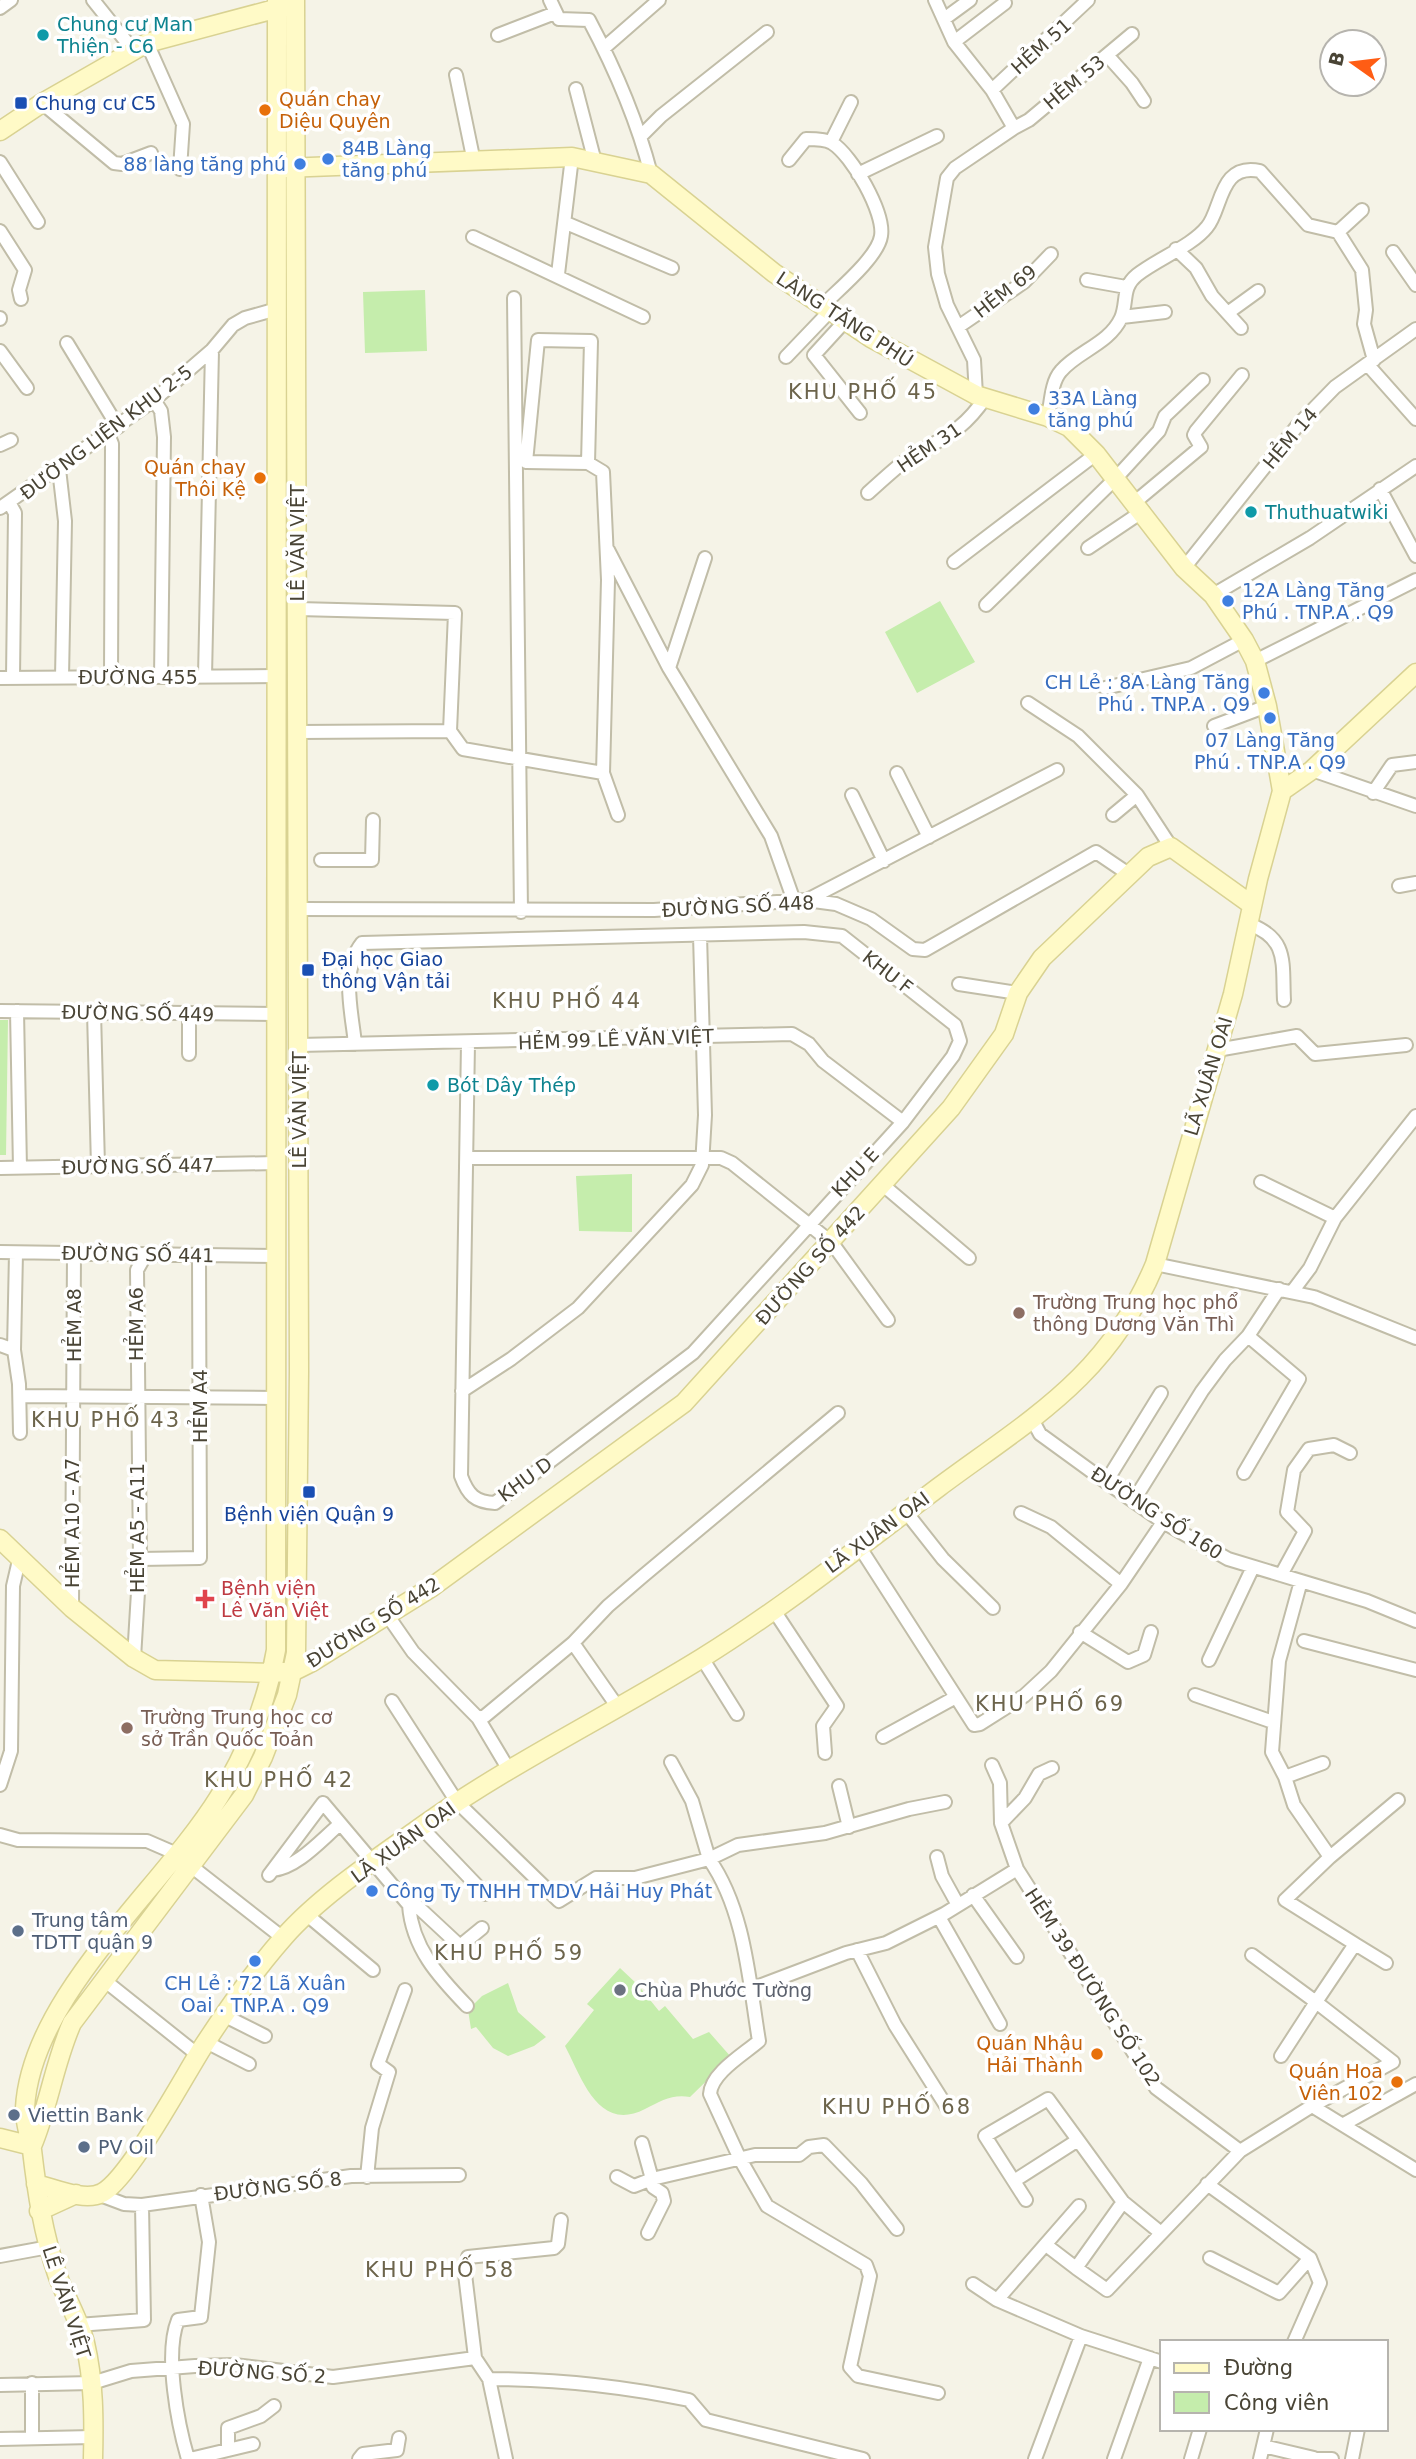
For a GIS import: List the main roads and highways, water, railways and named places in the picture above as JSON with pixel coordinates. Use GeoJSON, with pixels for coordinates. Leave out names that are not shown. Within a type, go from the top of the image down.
{"type":"FeatureCollection","features":[{"type":"Feature","properties":{"kind":"main road"},"geometry":{"type":"LineString","coordinates":[[0,131],[42,103],[140,47],[286,3]]}},
{"type":"Feature","properties":{"kind":"main road","name":"LÊ VĂN VIỆT"},"geometry":{"type":"LineString","coordinates":[[32,2146],[46,2115],[61,2047],[72,2023],[191,1866],[251,1781],[294,1671],[299,1398],[296,168],[286,3]]}},
{"type":"Feature","properties":{"kind":"main road","name":"LÊ VĂN VIỆT"},"geometry":{"type":"LineString","coordinates":[[93,2459],[92,2383],[84,2341],[49,2247],[39,2211],[25,2109],[36,2059],[56,2013],[87,1968],[218,1799],[251,1735],[272,1673],[276,1639],[277,169],[286,3]]}},
{"type":"Feature","properties":{"kind":"main road","name":"LÀNG TĂNG PHÚ"},"geometry":{"type":"LineString","coordinates":[[277,169],[572,157],[651,174],[774,273],[891,350],[981,396],[1048,417],[1069,427],[1096,454],[1139,506],[1184,568],[1213,595],[1244,640],[1255,661],[1267,706],[1282,791]]}},
{"type":"Feature","properties":{"kind":"main road"},"geometry":{"type":"LineString","coordinates":[[1282,791],[1312,770],[1416,673]]}},
{"type":"Feature","properties":{"kind":"main road"},"geometry":{"type":"LineString","coordinates":[[277,676],[298,676]]}},
{"type":"Feature","properties":{"kind":"main road","name":"LÃ XUÂN OAI"},"geometry":{"type":"LineString","coordinates":[[76,2194],[100,2195],[126,2168],[223,2015],[283,1938],[306,1914],[457,1802],[702,1658],[773,1609],[1033,1421],[1092,1365],[1136,1306],[1155,1264],[1217,1050],[1282,791]]}},
{"type":"Feature","properties":{"kind":"main road","name":"ĐƯỜNG SỐ 442"},"geometry":{"type":"LineString","coordinates":[[294,1671],[388,1616],[684,1403],[951,1108],[1004,1034],[1018,992],[1042,958],[1147,857],[1171,846],[1252,905]]}},
{"type":"Feature","properties":{"kind":"main road"},"geometry":{"type":"LineString","coordinates":[[276,909],[299,909]]}},
{"type":"Feature","properties":{"kind":"main road"},"geometry":{"type":"LineString","coordinates":[[276,943],[299,943]]}},
{"type":"Feature","properties":{"kind":"main road"},"geometry":{"type":"LineString","coordinates":[[276,1014],[299,1015]]}},
{"type":"Feature","properties":{"kind":"main road"},"geometry":{"type":"LineString","coordinates":[[276,1398],[299,1398]]}},
{"type":"Feature","properties":{"kind":"main road"},"geometry":{"type":"LineString","coordinates":[[0,1539],[72,1608],[134,1658],[155,1670],[272,1673],[294,1671]]}},
{"type":"Feature","properties":{"kind":"main road"},"geometry":{"type":"LineString","coordinates":[[177,1854],[191,1866]]}},
{"type":"Feature","properties":{"kind":"main road"},"geometry":{"type":"LineString","coordinates":[[87,1968],[104,1980]]}},
{"type":"Feature","properties":{"kind":"main road"},"geometry":{"type":"LineString","coordinates":[[0,2138],[32,2146]]}},
{"type":"Feature","properties":{"kind":"main road"},"geometry":{"type":"LineString","coordinates":[[36,2184],[76,2194]]}},
{"type":"Feature","properties":{"kind":"main road"},"geometry":{"type":"LineString","coordinates":[[39,2211],[76,2194]]}},
{"type":"Feature","properties":{"kind":"place","name":"Chung cư Man Thiện - C6"},"geometry":{"type":"Point","coordinates":[43,35]}},
{"type":"Feature","properties":{"kind":"place","name":"Chung cư C5"},"geometry":{"type":"Point","coordinates":[21,103]}},
{"type":"Feature","properties":{"kind":"place","name":"Quán chay Diệu Quyên"},"geometry":{"type":"Point","coordinates":[265,110]}},
{"type":"Feature","properties":{"kind":"place","name":"84B Làng tăng phú"},"geometry":{"type":"Point","coordinates":[328,159]}},
{"type":"Feature","properties":{"kind":"place","name":"88 làng tăng phú"},"geometry":{"type":"Point","coordinates":[300,164]}},
{"type":"Feature","properties":{"kind":"place","name":"33A Làng tăng phú"},"geometry":{"type":"Point","coordinates":[1034,409]}},
{"type":"Feature","properties":{"kind":"place","name":"Quán chay Thôi Kệ"},"geometry":{"type":"Point","coordinates":[260,478]}},
{"type":"Feature","properties":{"kind":"place","name":"Thuthuatwiki"},"geometry":{"type":"Point","coordinates":[1251,512]}},
{"type":"Feature","properties":{"kind":"place","name":"12A Làng Tăng Phú . TNP.A . Q9"},"geometry":{"type":"Point","coordinates":[1228,601]}},
{"type":"Feature","properties":{"kind":"place","name":"CH Lẻ : 8A Làng Tăng Phú . TNP.A . Q9"},"geometry":{"type":"Point","coordinates":[1264,693]}},
{"type":"Feature","properties":{"kind":"place","name":"07 Làng Tăng Phú . TNP.A . Q9"},"geometry":{"type":"Point","coordinates":[1270,718]}},
{"type":"Feature","properties":{"kind":"place","name":"Đại học Giao thông Vận tải"},"geometry":{"type":"Point","coordinates":[308,970]}},
{"type":"Feature","properties":{"kind":"place","name":"Bót Dây Thép"},"geometry":{"type":"Point","coordinates":[433,1085]}},
{"type":"Feature","properties":{"kind":"place","name":"Trường Trung học phổ thông Dương Văn Thì"},"geometry":{"type":"Point","coordinates":[1019,1313]}},
{"type":"Feature","properties":{"kind":"place","name":"Bệnh viện Quận 9"},"geometry":{"type":"Point","coordinates":[309,1492]}},
{"type":"Feature","properties":{"kind":"place","name":"Bệnh viện Lê Văn Việt"},"geometry":{"type":"Point","coordinates":[205,1599]}},
{"type":"Feature","properties":{"kind":"place","name":"Trường Trung học cơ sở Trần Quốc Toản"},"geometry":{"type":"Point","coordinates":[127,1728]}},
{"type":"Feature","properties":{"kind":"place","name":"Công Ty TNHH TMDV Hải Huy Phát"},"geometry":{"type":"Point","coordinates":[372,1891]}},
{"type":"Feature","properties":{"kind":"place","name":"Trung tâm TDTT quận 9"},"geometry":{"type":"Point","coordinates":[18,1931]}},
{"type":"Feature","properties":{"kind":"place","name":"CH Lẻ : 72 Lã Xuân Oai . TNP.A . Q9"},"geometry":{"type":"Point","coordinates":[255,1961]}},
{"type":"Feature","properties":{"kind":"place","name":"Chùa Phước Tường"},"geometry":{"type":"Point","coordinates":[620,1990]}},
{"type":"Feature","properties":{"kind":"place","name":"Quán Nhậu Hải Thành"},"geometry":{"type":"Point","coordinates":[1097,2054]}},
{"type":"Feature","properties":{"kind":"place","name":"Quán Hoa Viên 102"},"geometry":{"type":"Point","coordinates":[1397,2082]}},
{"type":"Feature","properties":{"kind":"place","name":"Viettin Bank"},"geometry":{"type":"Point","coordinates":[14,2115]}},
{"type":"Feature","properties":{"kind":"place","name":"PV Oil"},"geometry":{"type":"Point","coordinates":[84,2147]}},
{"type":"Feature","properties":{"kind":"district","name":"KHU PHỐ 45"},"geometry":{"type":"Point","coordinates":[863,392]}},
{"type":"Feature","properties":{"kind":"district","name":"KHU PHỐ 44"},"geometry":{"type":"Point","coordinates":[567,1001]}},
{"type":"Feature","properties":{"kind":"district","name":"KHU PHỐ 43"},"geometry":{"type":"Point","coordinates":[106,1420]}},
{"type":"Feature","properties":{"kind":"district","name":"KHU PHỐ 69"},"geometry":{"type":"Point","coordinates":[1050,1704]}},
{"type":"Feature","properties":{"kind":"district","name":"KHU PHỐ 42"},"geometry":{"type":"Point","coordinates":[279,1780]}},
{"type":"Feature","properties":{"kind":"district","name":"KHU PHỐ 59"},"geometry":{"type":"Point","coordinates":[509,1953]}},
{"type":"Feature","properties":{"kind":"district","name":"KHU PHỐ 68"},"geometry":{"type":"Point","coordinates":[897,2107]}},
{"type":"Feature","properties":{"kind":"district","name":"KHU PHỐ 58"},"geometry":{"type":"Point","coordinates":[440,2270]}}]}
